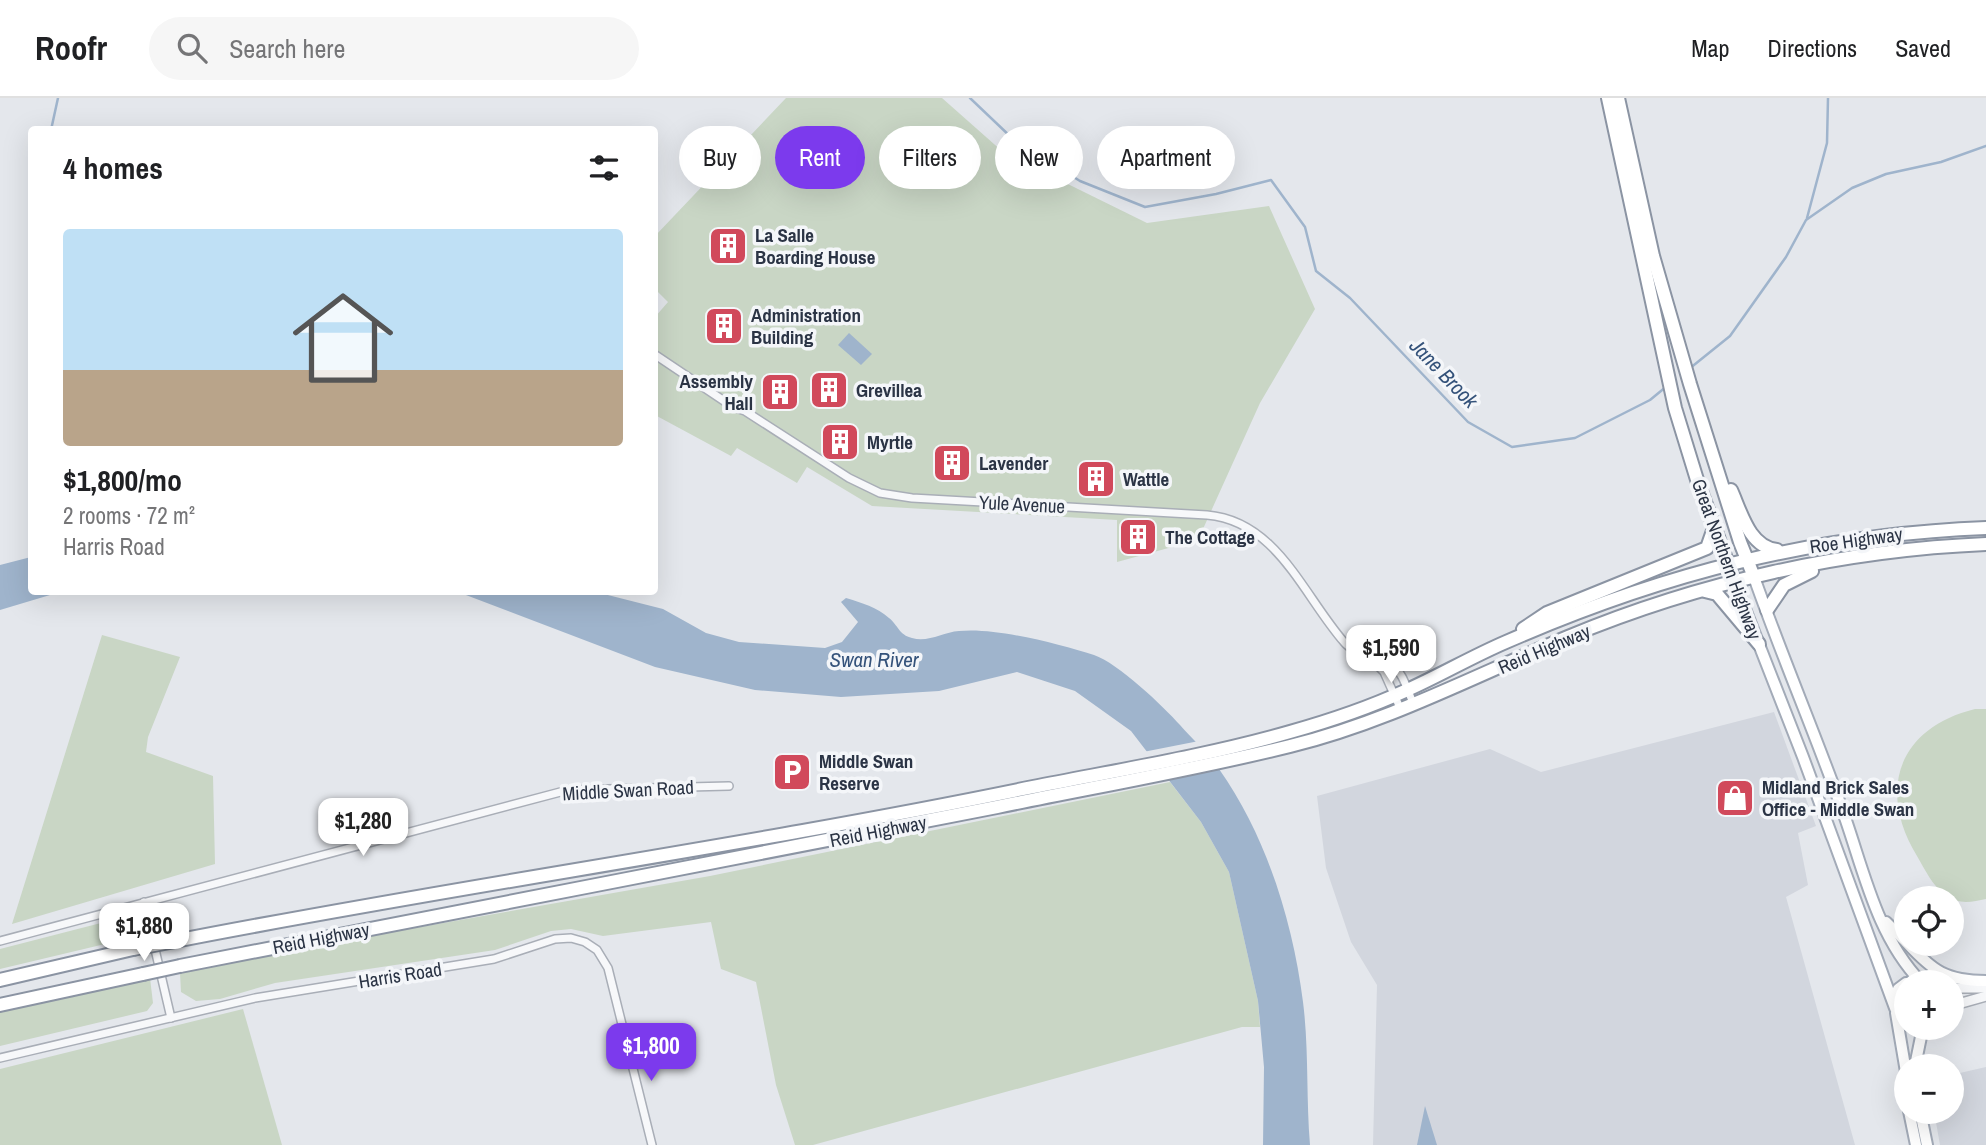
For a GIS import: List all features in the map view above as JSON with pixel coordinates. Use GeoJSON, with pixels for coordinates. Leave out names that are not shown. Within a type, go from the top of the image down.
{"type":"FeatureCollection","features":[{"type":"Feature","properties":{"kind":"highway","name":"Great Northern Highway"},"geometry":{"type":"LineString","coordinates":[[1608,98],[1670,384],[1714,528],[1735,583]]}},
{"type":"Feature","properties":{"kind":"highway","name":"Great Northern Highway"},"geometry":{"type":"LineString","coordinates":[[1618,98],[1653,256],[1686,371],[1754,577]]}},
{"type":"Feature","properties":{"kind":"highway"},"geometry":{"type":"LineString","coordinates":[[1710,443],[1751,533],[1763,546],[1788,550]]}},
{"type":"Feature","properties":{"kind":"highway"},"geometry":{"type":"LineString","coordinates":[[1502,643],[1547,613],[1707,548],[1714,528]]}},
{"type":"Feature","properties":{"kind":"highway","name":"Roe Highway"},"geometry":{"type":"LineString","coordinates":[[1727,563],[1881,535],[1986,528]]}},
{"type":"Feature","properties":{"kind":"highway","name":"Roe Highway"},"geometry":{"type":"LineString","coordinates":[[1735,583],[1754,577],[1914,547],[1986,544]]}},
{"type":"Feature","properties":{"kind":"highway"},"geometry":{"type":"LineString","coordinates":[[1768,610],[1777,592],[1804,573],[1877,560],[1914,547]]}},
{"type":"Feature","properties":{"kind":"highway","name":"Reid Highway"},"geometry":{"type":"LineString","coordinates":[[1224,754],[1401,693],[1502,643],[1614,598],[1727,563]]}},
{"type":"Feature","properties":{"kind":"highway","name":"Reid Highway"},"geometry":{"type":"LineString","coordinates":[[0,1006],[180,966],[1224,754],[1290,746],[1414,705],[1568,637],[1705,590],[1735,583]]}},
{"type":"Feature","properties":{"kind":"highway"},"geometry":{"type":"LineString","coordinates":[[1705,590],[1717,594],[1759,644]]}},
{"type":"Feature","properties":{"kind":"highway","name":"Reid Highway"},"geometry":{"type":"LineString","coordinates":[[0,980],[175,940],[353,906],[941,812]]}},
{"type":"Feature","properties":{"kind":"main road","name":"Great Northern Highway"},"geometry":{"type":"LineString","coordinates":[[1754,577],[1810,721],[1877,912],[1910,970]]}},
{"type":"Feature","properties":{"kind":"main road","name":"Great Northern Highway"},"geometry":{"type":"LineString","coordinates":[[1735,583],[1800,749],[1894,1004]]}},
{"type":"Feature","properties":{"kind":"main road"},"geometry":{"type":"LineString","coordinates":[[1800,749],[1807,740],[1810,721]]}},
{"type":"Feature","properties":{"kind":"main road"},"geometry":{"type":"LineString","coordinates":[[1877,912],[1894,930]]}},
{"type":"Feature","properties":{"kind":"main road"},"geometry":{"type":"LineString","coordinates":[[1919,956],[1932,970],[1956,979],[1986,981]]}},
{"type":"Feature","properties":{"kind":"main road"},"geometry":{"type":"LineString","coordinates":[[1912,1124],[1916,1145]]}},
{"type":"Feature","properties":{"kind":"main road"},"geometry":{"type":"LineString","coordinates":[[1923,1124],[1927,1145]]}},
{"type":"Feature","properties":{"kind":"street","name":"Yule Avenue"},"geometry":{"type":"LineString","coordinates":[[658,357],[817,459],[880,493],[912,498],[1214,515],[1242,522],[1268,541],[1346,644],[1368,656],[1390,661],[1403,676],[1401,710]]}},
{"type":"Feature","properties":{"kind":"street","name":"Yule Avenue"},"geometry":{"type":"LineString","coordinates":[[1368,656],[1414,705]]}},
{"type":"Feature","properties":{"kind":"street","name":"Middle Swan Road"},"geometry":{"type":"LineString","coordinates":[[0,941],[568,790],[729,786]]}},
{"type":"Feature","properties":{"kind":"street"},"geometry":{"type":"LineString","coordinates":[[145,902],[171,1018]]}},
{"type":"Feature","properties":{"kind":"street","name":"Harris Road"},"geometry":{"type":"LineString","coordinates":[[0,1058],[255,998],[494,959],[555,939],[571,938],[585,942],[597,950],[608,968],[652,1145]]}},
{"type":"Feature","properties":{"kind":"street"},"geometry":{"type":"LineString","coordinates":[[1964,988],[1986,988]]}},
{"type":"Feature","properties":{"kind":"street"},"geometry":{"type":"LineString","coordinates":[[1964,1002],[1986,996]]}},
{"type":"Feature","properties":{"kind":"shaded area"},"geometry":{"type":"Polygon","coordinates":[[[1774,712],[1816,826],[1798,833],[1808,885],[1786,897],[1855,1145],[1373,1145],[1377,985],[1351,942],[1326,868],[1317,796],[1490,749],[1541,772],[1774,712]]]}},
{"type":"Feature","properties":{"kind":"shaded area"},"geometry":{"type":"Polygon","coordinates":[[[1986,1067],[1986,1145],[1940,1145],[1936,1124],[1964,1124],[1964,1072],[1986,1067]]]}},
{"type":"Feature","properties":{"kind":"green space"},"geometry":{"type":"Polygon","coordinates":[[[786,98],[942,98],[974,126],[879,126],[879,189],[981,189],[981,133],[995,145],[995,189],[1078,189],[1147,223],[1269,206],[1315,309],[1260,403],[1198,540],[1117,562],[1117,520],[872,506],[807,467],[797,483],[737,448],[731,456],[658,417],[658,314],[668,302],[658,292],[658,233],[700,189],[761,189],[759,126],[786,98]]]}},
{"type":"Feature","properties":{"kind":"green space"},"geometry":{"type":"Polygon","coordinates":[[[102,635],[180,657],[148,737],[146,752],[213,776],[215,864],[12,924],[102,635]]]}},
{"type":"Feature","properties":{"kind":"green space"},"geometry":{"type":"Polygon","coordinates":[[[1975,709],[1986,709],[1986,899],[1976,901],[1964,902],[1964,886],[1937,886],[1933,882],[1905,832],[1898,808],[1897,785],[1902,765],[1912,746],[1928,731],[1949,718],[1975,709]]]}},
{"type":"Feature","properties":{"kind":"green space"},"geometry":{"type":"Polygon","coordinates":[[[1170,782],[1201,822],[1229,872],[1258,1001],[1260,1027],[1242,1027],[813,1145],[795,1145],[776,1085],[756,982],[721,969],[711,922],[603,936],[571,929],[551,931],[495,950],[275,983],[220,999],[196,1001],[181,992],[180,973],[220,963],[340,945],[341,941],[710,876],[1170,782]]]}},
{"type":"Feature","properties":{"kind":"green space"},"geometry":{"type":"Polygon","coordinates":[[[132,915],[145,925],[147,934],[0,969],[0,949],[132,915]]]}},
{"type":"Feature","properties":{"kind":"green space"},"geometry":{"type":"Polygon","coordinates":[[[150,978],[153,1003],[147,1011],[0,1046],[0,1011],[150,978]]]}},
{"type":"Feature","properties":{"kind":"green space"},"geometry":{"type":"Polygon","coordinates":[[[243,1009],[282,1145],[0,1145],[0,1069],[243,1009]]]}},
{"type":"Feature","properties":{"kind":"water"},"geometry":{"type":"Polygon","coordinates":[[[849,333],[872,354],[861,365],[838,345],[849,333]]]}},
{"type":"Feature","properties":{"kind":"water"},"geometry":{"type":"Polygon","coordinates":[[[28,558],[28,595],[50,595],[0,610],[0,565],[28,558]]]}},
{"type":"Feature","properties":{"kind":"water","name":"Swan River"},"geometry":{"type":"Polygon","coordinates":[[[466,595],[608,595],[663,609],[706,633],[739,642],[825,648],[842,642],[858,622],[841,602],[846,598],[879,611],[904,635],[912,638],[924,639],[974,630],[1008,634],[1094,655],[1115,667],[1163,707],[1215,763],[1236,795],[1264,851],[1292,941],[1303,1002],[1310,1145],[1263,1145],[1264,1067],[1258,1001],[1229,872],[1201,822],[1131,731],[1075,691],[1017,672],[939,691],[841,697],[755,690],[655,667],[466,595]]]}},
{"type":"Feature","properties":{"kind":"water"},"geometry":{"type":"Polygon","coordinates":[[[1425,1106],[1437,1145],[1417,1145],[1425,1106]]]}},
{"type":"Feature","properties":{"kind":"pier"},"geometry":{"type":"Polygon","coordinates":[[[1199,741],[1222,768],[1164,780],[1143,752],[1199,741]]]}},
{"type":"Feature","properties":{"kind":"waterway","name":"Jane Brook"},"geometry":{"type":"LineString","coordinates":[[52,126],[58,98]]}},
{"type":"Feature","properties":{"kind":"waterway","name":"Jane Brook"},"geometry":{"type":"LineString","coordinates":[[970,98],[1013,139],[1080,181],[1145,207],[1216,194],[1271,180],[1305,227],[1316,271],[1350,298],[1468,422],[1512,447],[1575,438],[1650,400],[1667,386]]}},
{"type":"Feature","properties":{"kind":"waterway"},"geometry":{"type":"LineString","coordinates":[[1807,218],[1827,143],[1828,98]]}},
{"type":"Feature","properties":{"kind":"waterway","name":"Jane Brook"},"geometry":{"type":"LineString","coordinates":[[1689,369],[1730,336],[1786,257],[1806,220],[1852,188],[1886,174],[1941,162],[1986,146]]}},
{"type":"Feature","properties":{"kind":"place","name":"La Salle Boarding House"},"geometry":{"type":"Point","coordinates":[728,246]}},
{"type":"Feature","properties":{"kind":"place","name":"Administration Building"},"geometry":{"type":"Point","coordinates":[724,326]}},
{"type":"Feature","properties":{"kind":"place","name":"Grevillea"},"geometry":{"type":"Point","coordinates":[829,390]}},
{"type":"Feature","properties":{"kind":"place","name":"Assembly Hall"},"geometry":{"type":"Point","coordinates":[780,392]}},
{"type":"Feature","properties":{"kind":"place","name":"Myrtle"},"geometry":{"type":"Point","coordinates":[840,442]}},
{"type":"Feature","properties":{"kind":"place","name":"Lavender"},"geometry":{"type":"Point","coordinates":[952,463]}},
{"type":"Feature","properties":{"kind":"place","name":"Wattle"},"geometry":{"type":"Point","coordinates":[1096,479]}},
{"type":"Feature","properties":{"kind":"place","name":"The Cottage"},"geometry":{"type":"Point","coordinates":[1138,537]}},
{"type":"Feature","properties":{"kind":"place","name":"Middle Swan Reserve"},"geometry":{"type":"Point","coordinates":[792,772]}},
{"type":"Feature","properties":{"kind":"place","name":"Midland Brick Sales Office - Middle Swan"},"geometry":{"type":"Point","coordinates":[1735,798]}}]}
